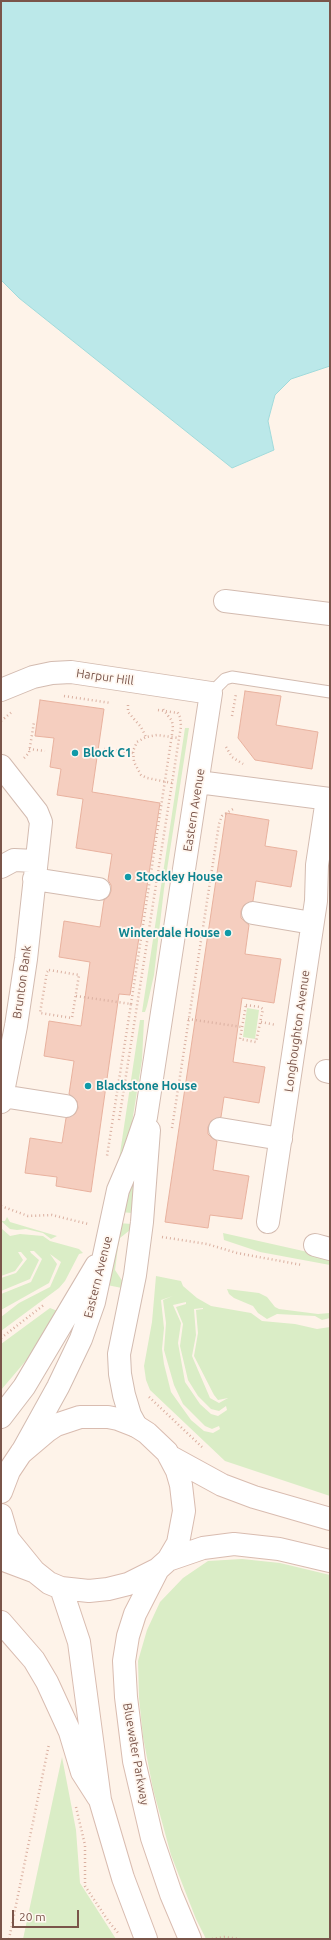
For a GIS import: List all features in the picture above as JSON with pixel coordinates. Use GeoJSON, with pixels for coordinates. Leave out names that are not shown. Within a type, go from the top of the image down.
{"type":"FeatureCollection","features":[{"type":"Feature","properties":{"kind":"street"},"geometry":{"type":"LineString","coordinates":[[225,601],[330,614]]}},
{"type":"Feature","properties":{"kind":"street","name":"Harpur Hill"},"geometry":{"type":"LineString","coordinates":[[1,690],[26,679],[60,673],[74,673],[212,693]]}},
{"type":"Feature","properties":{"kind":"street","name":"Eastern Avenue"},"geometry":{"type":"LineString","coordinates":[[21,1453],[54,1393],[81,1339],[94,1302],[118,1190],[133,1155],[146,1117],[212,693]]}},
{"type":"Feature","properties":{"kind":"street","name":"Brunton Bank"},"geometry":{"type":"LineString","coordinates":[[2,1099],[5,1056],[26,959],[40,819],[32,804],[4,769]]}},
{"type":"Feature","properties":{"kind":"street","name":"Longhoughton Avenue"},"geometry":{"type":"LineString","coordinates":[[198,782],[328,799],[317,865],[316,901],[268,1222]]}},
{"type":"Feature","properties":{"kind":"street"},"geometry":{"type":"LineString","coordinates":[[1,867],[14,860],[35,870],[99,889]]}},
{"type":"Feature","properties":{"kind":"street"},"geometry":{"type":"LineString","coordinates":[[253,913],[312,923]]}},
{"type":"Feature","properties":{"kind":"street"},"geometry":{"type":"LineString","coordinates":[[2,1099],[66,1106]]}},
{"type":"Feature","properties":{"kind":"street","name":"Eastern Avenue"},"geometry":{"type":"LineString","coordinates":[[136,1426],[130,1414],[124,1395],[120,1374],[119,1354],[135,1275],[142,1222],[150,1133],[146,1117]]}},
{"type":"Feature","properties":{"kind":"street"},"geometry":{"type":"LineString","coordinates":[[220,1129],[281,1139]]}},
{"type":"Feature","properties":{"kind":"street"},"geometry":{"type":"LineString","coordinates":[[1,1417],[24,1387],[104,1253]]}},
{"type":"Feature","properties":{"kind":"street"},"geometry":{"type":"LineString","coordinates":[[1,1461],[21,1453],[52,1428],[80,1417],[96,1416],[114,1418],[136,1426],[147,1433],[169,1456],[222,1485],[254,1497],[330,1519]]}},
{"type":"Feature","properties":{"kind":"street"},"geometry":{"type":"LineString","coordinates":[[1,1492],[9,1471],[21,1453]]}},
{"type":"Feature","properties":{"kind":"street","name":"Bluewater Parkway"},"geometry":{"type":"LineString","coordinates":[[169,1456],[181,1485],[184,1511],[178,1543],[163,1565],[135,1614],[128,1636],[124,1661],[126,1696],[134,1762],[152,1838],[190,1939]]}},
{"type":"Feature","properties":{"kind":"street"},"geometry":{"type":"LineString","coordinates":[[1,1515],[8,1539],[34,1571],[49,1583],[61,1588],[89,1591],[108,1589],[139,1580],[163,1565],[203,1548],[234,1544],[279,1549],[330,1561]]}},
{"type":"Feature","properties":{"kind":"street"},"geometry":{"type":"LineString","coordinates":[[1,1559],[34,1571]]}},
{"type":"Feature","properties":{"kind":"street"},"geometry":{"type":"LineString","coordinates":[[61,1588],[79,1642],[100,1800],[123,1878],[146,1939]]}},
{"type":"Feature","properties":{"kind":"street"},"geometry":{"type":"LineString","coordinates":[[1,1622],[34,1660],[48,1682],[70,1732],[82,1772],[100,1800]]}},
{"type":"Feature","properties":{"kind":"lane"},"geometry":{"type":"LineString","coordinates":[[212,693],[227,678],[239,677],[330,692]]}},
{"type":"Feature","properties":{"kind":"path"},"geometry":{"type":"LineString","coordinates":[[231,723],[239,677]]}},
{"type":"Feature","properties":{"kind":"path"},"geometry":{"type":"LineString","coordinates":[[109,1161],[107,1151],[131,1004],[171,737],[172,721],[164,711],[161,704],[169,687]]}},
{"type":"Feature","properties":{"kind":"path"},"geometry":{"type":"LineString","coordinates":[[118,1126],[179,738],[181,720],[179,713],[172,702],[169,687]]}},
{"type":"Feature","properties":{"kind":"path"},"geometry":{"type":"LineString","coordinates":[[61,696],[112,703]]}},
{"type":"Feature","properties":{"kind":"path"},"geometry":{"type":"LineString","coordinates":[[120,704],[135,706]]}},
{"type":"Feature","properties":{"kind":"path"},"geometry":{"type":"LineString","coordinates":[[128,705],[128,712],[146,737]]}},
{"type":"Feature","properties":{"kind":"path"},"geometry":{"type":"LineString","coordinates":[[1,721],[17,708]]}},
{"type":"Feature","properties":{"kind":"path"},"geometry":{"type":"LineString","coordinates":[[157,710],[179,713]]}},
{"type":"Feature","properties":{"kind":"path"},"geometry":{"type":"LineString","coordinates":[[4,769],[27,756],[34,722]]}},
{"type":"Feature","properties":{"kind":"path"},"geometry":{"type":"LineString","coordinates":[[172,783],[147,778],[141,775],[135,765],[133,753],[138,742],[146,737],[154,735],[179,738]]}},
{"type":"Feature","properties":{"kind":"path"},"geometry":{"type":"LineString","coordinates":[[226,746],[232,757],[247,766]]}},
{"type":"Feature","properties":{"kind":"path"},"geometry":{"type":"LineString","coordinates":[[29,749],[45,751]]}},
{"type":"Feature","properties":{"kind":"path"},"geometry":{"type":"LineString","coordinates":[[104,749],[133,753]]}},
{"type":"Feature","properties":{"kind":"path"},"geometry":{"type":"LineString","coordinates":[[172,1131],[188,1019],[220,820],[226,813],[237,808]]}},
{"type":"Feature","properties":{"kind":"path"},"geometry":{"type":"LineString","coordinates":[[48,970],[79,975],[76,996],[72,1018],[40,1013],[48,970]]}},
{"type":"Feature","properties":{"kind":"path"},"geometry":{"type":"LineString","coordinates":[[76,996],[131,1004]]}},
{"type":"Feature","properties":{"kind":"path"},"geometry":{"type":"LineString","coordinates":[[246,1006],[262,1008],[263,1011],[258,1041],[241,1040],[242,1027],[246,1006]]}},
{"type":"Feature","properties":{"kind":"path"},"geometry":{"type":"LineString","coordinates":[[188,1019],[242,1027]]}},
{"type":"Feature","properties":{"kind":"path"},"geometry":{"type":"LineString","coordinates":[[1,1206],[28,1216],[52,1215],[92,1225]]}},
{"type":"Feature","properties":{"kind":"path"},"geometry":{"type":"LineString","coordinates":[[156,1236],[207,1244],[237,1253],[303,1265]]}},
{"type":"Feature","properties":{"kind":"path"},"geometry":{"type":"LineString","coordinates":[[146,1394],[205,1450]]}},
{"type":"Feature","properties":{"kind":"path"},"geometry":{"type":"LineString","coordinates":[[9,1939],[50,1741]]}},
{"type":"Feature","properties":{"kind":"path"},"geometry":{"type":"LineString","coordinates":[[212,1939],[220,1937],[240,1939]]}},
{"type":"Feature","properties":{"kind":"green space"},"geometry":{"type":"Polygon","coordinates":[[[185,728],[189,728],[164,889],[154,975],[147,1006],[145,1012],[142,1012],[185,728]]]}},
{"type":"Feature","properties":{"kind":"green space"},"geometry":{"type":"Polygon","coordinates":[[[247,1008],[259,1010],[255,1039],[243,1037],[247,1008]]]}},
{"type":"Feature","properties":{"kind":"green space"},"geometry":{"type":"Polygon","coordinates":[[[140,1020],[144,1020],[142,1060],[130,1135],[119,1160],[140,1020]]]}},
{"type":"Feature","properties":{"kind":"green space"},"geometry":{"type":"Polygon","coordinates":[[[135,1166],[132,1213],[120,1212],[135,1166]]]}},
{"type":"Feature","properties":{"kind":"green space"},"geometry":{"type":"Polygon","coordinates":[[[7,1217],[10,1222],[57,1236],[51,1239],[43,1233],[26,1229],[10,1229],[1,1221],[5,1221],[7,1217]]]}},
{"type":"Feature","properties":{"kind":"green space"},"geometry":{"type":"Polygon","coordinates":[[[119,1223],[131,1224],[130,1230],[120,1238],[118,1247],[115,1270],[123,1282],[122,1288],[107,1285],[119,1223]]]}},
{"type":"Feature","properties":{"kind":"green space"},"geometry":{"type":"Polygon","coordinates":[[[1,1228],[10,1236],[20,1234],[43,1236],[50,1241],[79,1249],[83,1253],[79,1254],[65,1281],[59,1288],[1,1331],[1,1317],[19,1303],[50,1287],[61,1262],[50,1254],[57,1264],[49,1283],[1,1310],[1,1294],[31,1282],[42,1259],[34,1251],[30,1251],[39,1260],[30,1279],[1,1291],[1,1278],[16,1273],[27,1259],[21,1252],[18,1252],[23,1260],[15,1271],[1,1276],[1,1228]]]}},
{"type":"Feature","properties":{"kind":"green space"},"geometry":{"type":"Polygon","coordinates":[[[223,1233],[330,1257],[330,1265],[260,1252],[224,1240],[223,1233]]]}},
{"type":"Feature","properties":{"kind":"green space"},"geometry":{"type":"Polygon","coordinates":[[[156,1276],[181,1281],[183,1286],[197,1298],[211,1306],[251,1313],[262,1321],[295,1324],[317,1329],[330,1327],[330,1496],[225,1461],[150,1390],[146,1380],[144,1366],[152,1322],[156,1276]],[[173,1296],[161,1300],[164,1328],[162,1349],[171,1392],[191,1420],[204,1431],[213,1433],[220,1429],[219,1426],[212,1429],[205,1426],[183,1404],[174,1385],[164,1350],[166,1323],[163,1300],[173,1296]],[[186,1302],[173,1305],[181,1323],[178,1343],[185,1382],[200,1404],[211,1414],[218,1416],[227,1410],[226,1406],[219,1411],[211,1409],[198,1396],[188,1380],[180,1346],[183,1324],[176,1307],[186,1304],[186,1302]],[[203,1308],[194,1309],[196,1335],[192,1356],[210,1398],[219,1403],[228,1398],[218,1400],[194,1356],[198,1333],[196,1310],[203,1308]]]}},
{"type":"Feature","properties":{"kind":"green space"},"geometry":{"type":"Polygon","coordinates":[[[227,1289],[259,1293],[267,1297],[275,1307],[279,1309],[318,1314],[330,1313],[330,1318],[322,1320],[315,1316],[277,1314],[267,1319],[258,1313],[253,1306],[234,1298],[229,1294],[227,1289]]]}},
{"type":"Feature","properties":{"kind":"green space"},"geometry":{"type":"Polygon","coordinates":[[[50,1308],[60,1312],[35,1350],[1,1390],[1,1344],[50,1308]]]}},
{"type":"Feature","properties":{"kind":"green space"},"geometry":{"type":"Polygon","coordinates":[[[242,1559],[280,1563],[330,1575],[330,1939],[206,1939],[196,1919],[171,1855],[153,1789],[143,1737],[139,1698],[138,1661],[147,1630],[160,1602],[183,1578],[208,1561],[242,1559]]]}},
{"type":"Feature","properties":{"kind":"green space"},"geometry":{"type":"Polygon","coordinates":[[[62,1757],[76,1830],[80,1883],[116,1939],[23,1939],[62,1757]]]}},
{"type":"Feature","properties":{"kind":"water"},"geometry":{"type":"Polygon","coordinates":[[[1,1],[330,1],[330,366],[291,379],[275,395],[268,421],[274,450],[232,468],[19,298],[1,280],[1,1]]]}},
{"type":"Feature","properties":{"kind":"building"},"geometry":{"type":"Polygon","coordinates":[[[245,691],[281,696],[276,725],[318,732],[312,769],[255,760],[238,738],[245,691]]]}},
{"type":"Feature","properties":{"kind":"building"},"geometry":{"type":"Polygon","coordinates":[[[40,700],[104,709],[92,792],[160,803],[130,995],[119,994],[91,1192],[56,1186],[57,1177],[25,1173],[30,1138],[62,1143],[66,1118],[75,1114],[78,1108],[77,1101],[69,1094],[74,1061],[44,1056],[49,1021],[81,1026],[90,962],[59,957],[64,921],[100,927],[104,900],[109,896],[111,891],[111,885],[108,880],[112,854],[76,848],[83,799],[57,795],[61,769],[50,767],[54,738],[35,736],[40,700]]]}},
{"type":"Feature","properties":{"kind":"building"},"geometry":{"type":"Polygon","coordinates":[[[226,813],[269,820],[265,846],[297,851],[291,887],[256,881],[253,901],[244,905],[241,911],[241,918],[249,925],[245,954],[281,959],[274,1003],[242,998],[233,1062],[265,1067],[259,1103],[224,1097],[221,1117],[211,1121],[208,1127],[208,1134],[217,1141],[213,1170],[249,1176],[242,1219],[210,1215],[208,1228],[165,1222],[226,813]]]}},
{"type":"Feature","properties":{"kind":"place","name":"Block C1"},"geometry":{"type":"Point","coordinates":[75,753]}},
{"type":"Feature","properties":{"kind":"place","name":"Stockley House"},"geometry":{"type":"Point","coordinates":[128,877]}},
{"type":"Feature","properties":{"kind":"place","name":"Winterdale House"},"geometry":{"type":"Point","coordinates":[228,933]}},
{"type":"Feature","properties":{"kind":"place","name":"Blackstone House"},"geometry":{"type":"Point","coordinates":[88,1086]}}]}
